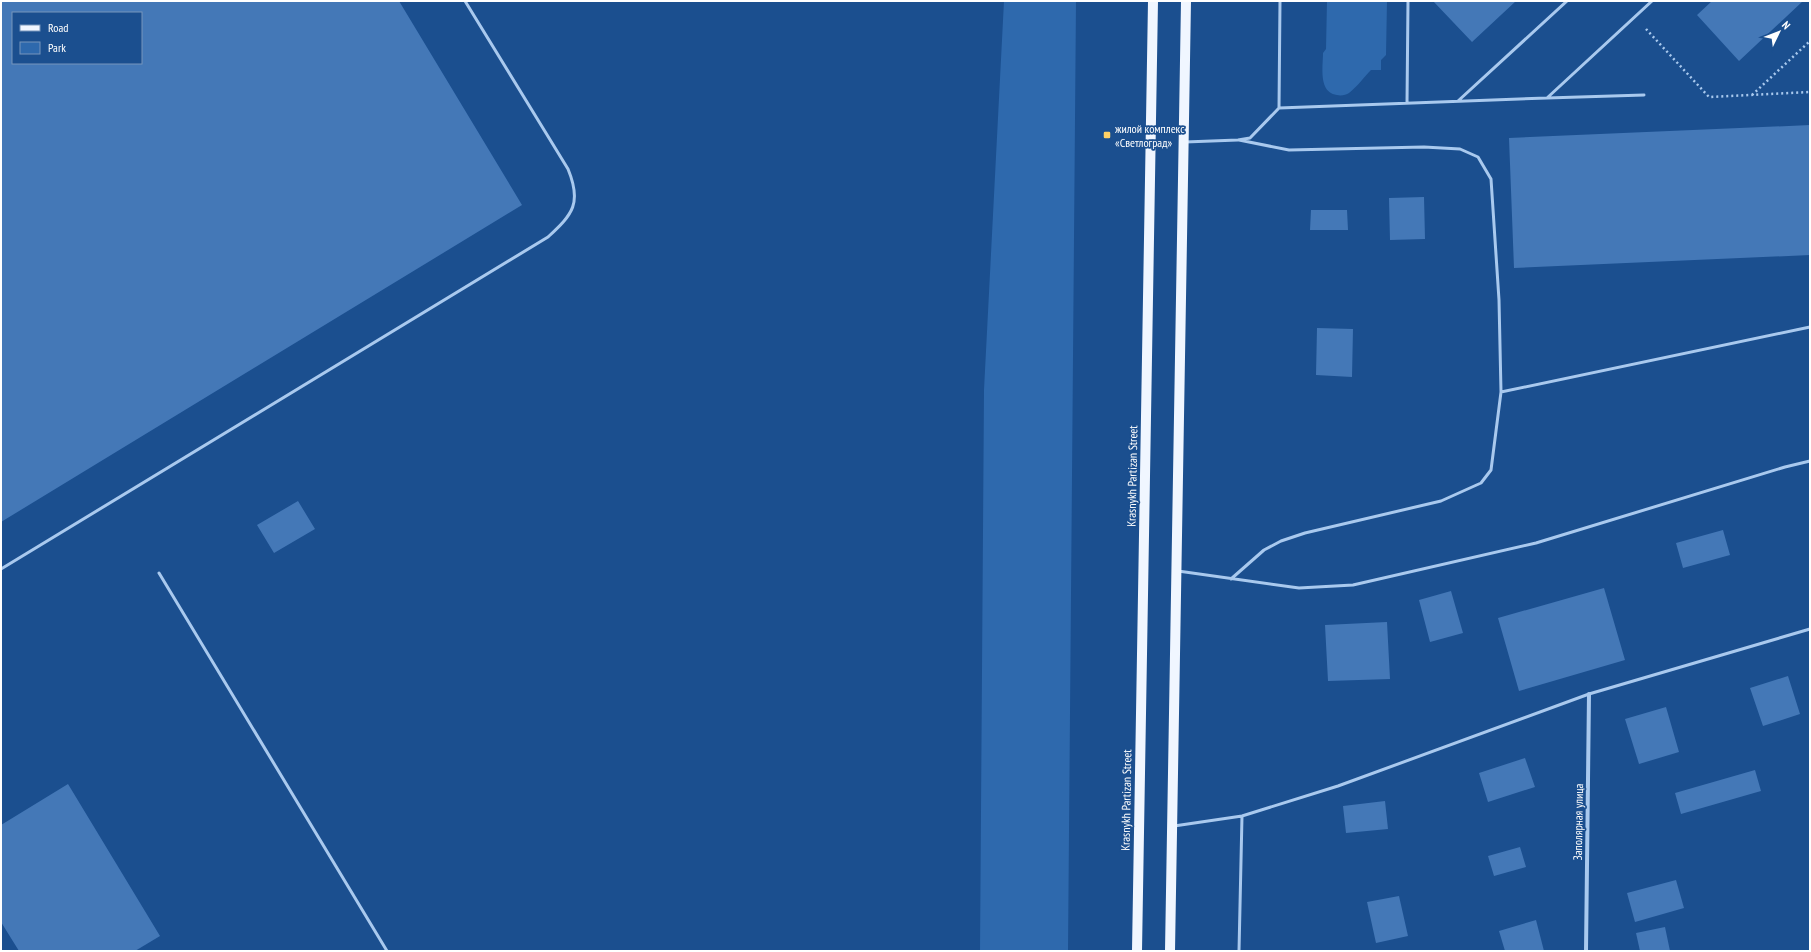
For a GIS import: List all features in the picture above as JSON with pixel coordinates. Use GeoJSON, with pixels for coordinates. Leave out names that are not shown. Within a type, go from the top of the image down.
{"type":"FeatureCollection","features":[{"type":"Feature","properties":{"kind":"main road","name":"Krasnykh Partizan Street"},"geometry":{"type":"LineString","coordinates":[[1137,951],[1153,1]]}},
{"type":"Feature","properties":{"kind":"main road"},"geometry":{"type":"LineString","coordinates":[[1170,951],[1186,1]]}},
{"type":"Feature","properties":{"kind":"street","name":"Заполярная улица"},"geometry":{"type":"LineString","coordinates":[[1586,951],[1589,694]]}},
{"type":"Feature","properties":{"kind":"lane"},"geometry":{"type":"LineString","coordinates":[[1,569],[541,241],[564,223],[574,205],[574,184],[568,169],[465,1]]}},
{"type":"Feature","properties":{"kind":"lane"},"geometry":{"type":"LineString","coordinates":[[1184,142],[1239,140],[1250,138],[1279,108],[1280,1]]}},
{"type":"Feature","properties":{"kind":"lane"},"geometry":{"type":"LineString","coordinates":[[1407,103],[1408,1]]}},
{"type":"Feature","properties":{"kind":"lane"},"geometry":{"type":"LineString","coordinates":[[1458,102],[1566,1]]}},
{"type":"Feature","properties":{"kind":"lane"},"geometry":{"type":"LineString","coordinates":[[1547,98],[1652,1]]}},
{"type":"Feature","properties":{"kind":"lane"},"geometry":{"type":"LineString","coordinates":[[1279,108],[1644,95]]}},
{"type":"Feature","properties":{"kind":"lane"},"geometry":{"type":"LineString","coordinates":[[1231,578],[1264,550],[1281,541],[1305,533],[1441,501],[1481,483],[1491,470],[1501,392],[1499,300],[1491,179],[1478,158],[1460,149],[1424,147],[1289,150],[1239,140]]}},
{"type":"Feature","properties":{"kind":"lane"},"geometry":{"type":"LineString","coordinates":[[1501,392],[1810,327]]}},
{"type":"Feature","properties":{"kind":"lane"},"geometry":{"type":"LineString","coordinates":[[1177,571],[1299,588],[1353,585],[1536,543],[1785,467],[1810,461]]}},
{"type":"Feature","properties":{"kind":"lane"},"geometry":{"type":"LineString","coordinates":[[159,572],[387,951]]}},
{"type":"Feature","properties":{"kind":"lane"},"geometry":{"type":"LineString","coordinates":[[1172,826],[1242,816],[1338,786],[1589,694],[1810,629]]}},
{"type":"Feature","properties":{"kind":"lane"},"geometry":{"type":"LineString","coordinates":[[1239,951],[1242,816]]}},
{"type":"Feature","properties":{"kind":"path"},"geometry":{"type":"LineString","coordinates":[[1634,17],[1709,97],[1810,92]]}},
{"type":"Feature","properties":{"kind":"path"},"geometry":{"type":"LineString","coordinates":[[1752,95],[1810,41]]}},
{"type":"Feature","properties":{"kind":"green space"},"geometry":{"type":"Polygon","coordinates":[[[1004,1],[1076,1],[1068,951],[980,951],[984,390],[1004,1]]]}},
{"type":"Feature","properties":{"kind":"green space"},"geometry":{"type":"Polygon","coordinates":[[[1327,1],[1387,1],[1386,55],[1381,60],[1381,70],[1371,70],[1352,91],[1343,95],[1331,93],[1324,84],[1322,71],[1323,53],[1326,49],[1327,1]]]}},
{"type":"Feature","properties":{"kind":"building"},"geometry":{"type":"Polygon","coordinates":[[[1,1],[399,1],[522,205],[1,522],[1,1]]]}},
{"type":"Feature","properties":{"kind":"building"},"geometry":{"type":"Polygon","coordinates":[[[1433,1],[1516,1],[1472,42],[1433,1]]]}},
{"type":"Feature","properties":{"kind":"building"},"geometry":{"type":"Polygon","coordinates":[[[1712,1],[1803,1],[1739,61],[1697,15],[1712,1]]]}},
{"type":"Feature","properties":{"kind":"building"},"geometry":{"type":"Polygon","coordinates":[[[1810,125],[1810,255],[1514,268],[1509,138],[1810,125]]]}},
{"type":"Feature","properties":{"kind":"building"},"geometry":{"type":"Polygon","coordinates":[[[1424,197],[1425,239],[1390,240],[1389,198],[1424,197]]]}},
{"type":"Feature","properties":{"kind":"building"},"geometry":{"type":"Polygon","coordinates":[[[1311,210],[1347,210],[1348,230],[1310,230],[1311,210]]]}},
{"type":"Feature","properties":{"kind":"building"},"geometry":{"type":"Polygon","coordinates":[[[1317,328],[1353,329],[1352,377],[1316,375],[1317,328]]]}},
{"type":"Feature","properties":{"kind":"building"},"geometry":{"type":"Polygon","coordinates":[[[298,501],[315,529],[274,553],[257,525],[298,501]]]}},
{"type":"Feature","properties":{"kind":"building"},"geometry":{"type":"Polygon","coordinates":[[[1723,530],[1730,555],[1683,568],[1676,543],[1723,530]]]}},
{"type":"Feature","properties":{"kind":"building"},"geometry":{"type":"Polygon","coordinates":[[[1604,588],[1625,660],[1519,691],[1498,618],[1604,588]]]}},
{"type":"Feature","properties":{"kind":"building"},"geometry":{"type":"Polygon","coordinates":[[[1451,591],[1463,633],[1430,642],[1419,600],[1451,591]]]}},
{"type":"Feature","properties":{"kind":"building"},"geometry":{"type":"Polygon","coordinates":[[[1387,622],[1390,679],[1328,681],[1325,625],[1387,622]]]}},
{"type":"Feature","properties":{"kind":"building"},"geometry":{"type":"Polygon","coordinates":[[[1788,676],[1800,714],[1763,726],[1750,688],[1788,676]]]}},
{"type":"Feature","properties":{"kind":"building"},"geometry":{"type":"Polygon","coordinates":[[[1666,707],[1679,752],[1639,764],[1625,719],[1666,707]]]}},
{"type":"Feature","properties":{"kind":"building"},"geometry":{"type":"Polygon","coordinates":[[[1525,758],[1535,787],[1488,802],[1479,773],[1525,758]]]}},
{"type":"Feature","properties":{"kind":"building"},"geometry":{"type":"Polygon","coordinates":[[[1755,770],[1761,791],[1681,814],[1675,793],[1755,770]]]}},
{"type":"Feature","properties":{"kind":"building"},"geometry":{"type":"Polygon","coordinates":[[[68,784],[160,936],[135,951],[19,951],[1,922],[1,825],[68,784]]]}},
{"type":"Feature","properties":{"kind":"building"},"geometry":{"type":"Polygon","coordinates":[[[1385,801],[1388,829],[1346,833],[1343,806],[1385,801]]]}},
{"type":"Feature","properties":{"kind":"building"},"geometry":{"type":"Polygon","coordinates":[[[1520,847],[1526,867],[1494,876],[1488,856],[1520,847]]]}},
{"type":"Feature","properties":{"kind":"building"},"geometry":{"type":"Polygon","coordinates":[[[1676,880],[1684,908],[1635,922],[1627,893],[1676,880]]]}},
{"type":"Feature","properties":{"kind":"building"},"geometry":{"type":"Polygon","coordinates":[[[1399,896],[1408,936],[1376,943],[1367,902],[1399,896]]]}},
{"type":"Feature","properties":{"kind":"building"},"geometry":{"type":"Polygon","coordinates":[[[1536,920],[1544,951],[1505,951],[1499,931],[1536,920]]]}},
{"type":"Feature","properties":{"kind":"building"},"geometry":{"type":"Polygon","coordinates":[[[1665,927],[1670,951],[1640,951],[1636,933],[1665,927]]]}},
{"type":"Feature","properties":{"kind":"place","name":"жилой комплекс «Светлоград»"},"geometry":{"type":"Point","coordinates":[1107,135]}}]}
